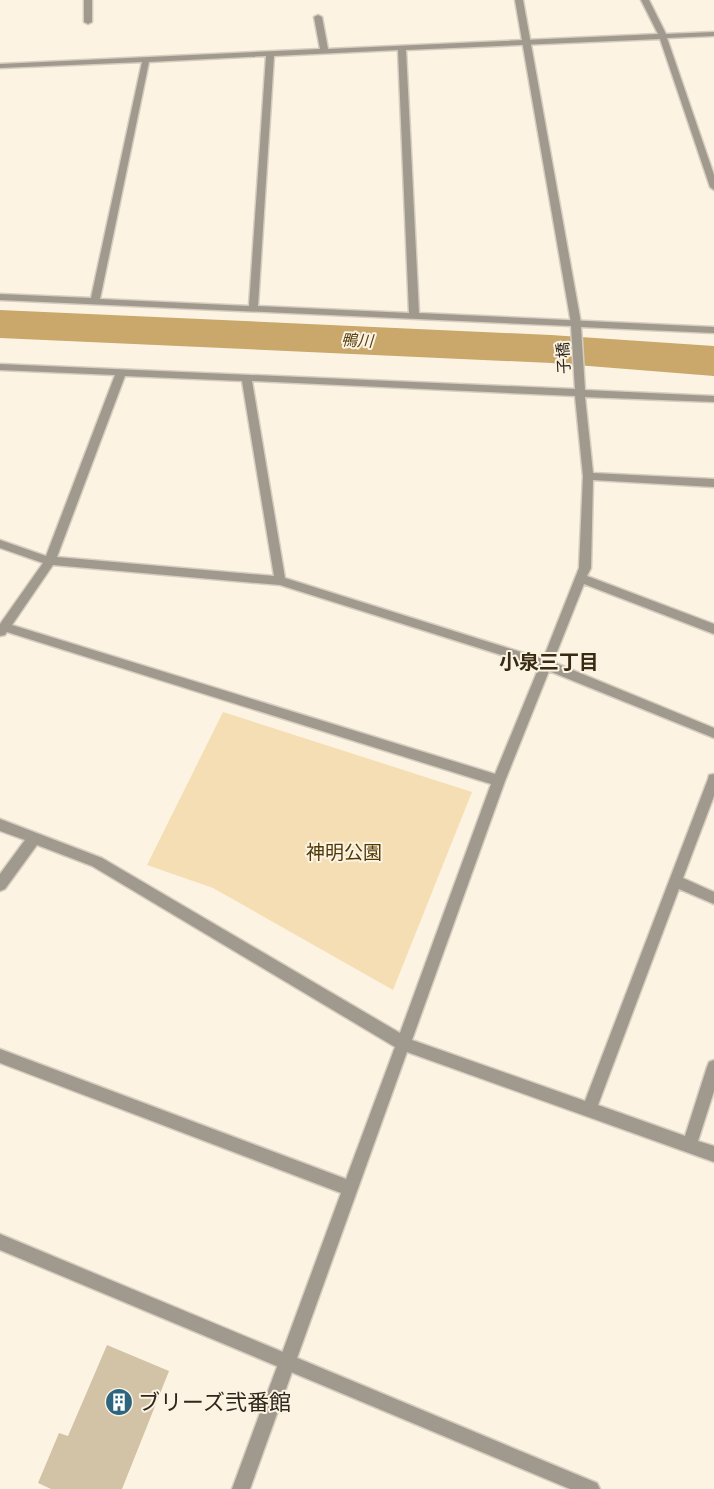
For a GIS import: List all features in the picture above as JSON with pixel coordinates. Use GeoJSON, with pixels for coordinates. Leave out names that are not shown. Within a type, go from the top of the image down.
{"type":"FeatureCollection","features":[{"type":"Feature","properties":{"kind":"street"},"geometry":{"type":"LineString","coordinates":[[88,0],[88,22]]}},
{"type":"Feature","properties":{"kind":"street","name":"子橋"},"geometry":{"type":"LineString","coordinates":[[241,1489],[499,781],[584,568],[588,476],[576,323],[519,0]]}},
{"type":"Feature","properties":{"kind":"street"},"geometry":{"type":"LineString","coordinates":[[645,0],[663,36],[714,187]]}},
{"type":"Feature","properties":{"kind":"street"},"geometry":{"type":"LineString","coordinates":[[318,17],[324,50]]}},
{"type":"Feature","properties":{"kind":"street"},"geometry":{"type":"LineString","coordinates":[[0,66],[714,34]]}},
{"type":"Feature","properties":{"kind":"street"},"geometry":{"type":"LineString","coordinates":[[402,47],[414,316]]}},
{"type":"Feature","properties":{"kind":"street"},"geometry":{"type":"LineString","coordinates":[[253,308],[270,53]]}},
{"type":"Feature","properties":{"kind":"street"},"geometry":{"type":"LineString","coordinates":[[95,302],[146,59]]}},
{"type":"Feature","properties":{"kind":"street"},"geometry":{"type":"LineString","coordinates":[[0,297],[714,330]]}},
{"type":"Feature","properties":{"kind":"street"},"geometry":{"type":"LineString","coordinates":[[0,367],[714,398]]}},
{"type":"Feature","properties":{"kind":"street"},"geometry":{"type":"LineString","coordinates":[[121,373],[50,561],[2,630],[499,781]]}},
{"type":"Feature","properties":{"kind":"street"},"geometry":{"type":"LineString","coordinates":[[246,378],[280,581]]}},
{"type":"Feature","properties":{"kind":"street"},"geometry":{"type":"LineString","coordinates":[[588,476],[714,483]]}},
{"type":"Feature","properties":{"kind":"street"},"geometry":{"type":"LineString","coordinates":[[0,544],[50,561],[280,581],[545,664],[714,733]]}},
{"type":"Feature","properties":{"kind":"street"},"geometry":{"type":"LineString","coordinates":[[580,578],[714,629]]}},
{"type":"Feature","properties":{"kind":"street"},"geometry":{"type":"LineString","coordinates":[[589,1109],[714,779]]}},
{"type":"Feature","properties":{"kind":"street"},"geometry":{"type":"LineString","coordinates":[[0,825],[98,862],[404,1044],[714,1154]]}},
{"type":"Feature","properties":{"kind":"street"},"geometry":{"type":"LineString","coordinates":[[0,885],[34,838]]}},
{"type":"Feature","properties":{"kind":"street"},"geometry":{"type":"LineString","coordinates":[[676,881],[714,898]]}},
{"type":"Feature","properties":{"kind":"street"},"geometry":{"type":"LineString","coordinates":[[0,1056],[351,1189]]}},
{"type":"Feature","properties":{"kind":"street"},"geometry":{"type":"LineString","coordinates":[[689,1146],[714,1067]]}},
{"type":"Feature","properties":{"kind":"street"},"geometry":{"type":"LineString","coordinates":[[0,1242],[591,1489]]}},
{"type":"Feature","properties":{"kind":"green space","name":"神明公園"},"geometry":{"type":"Polygon","coordinates":[[[223,712],[472,792],[393,990],[213,888],[147,865],[223,712]]]}},
{"type":"Feature","properties":{"kind":"building","name":"ブリーズ弐番館"},"geometry":{"type":"Polygon","coordinates":[[[107,1345],[169,1371],[122,1489],[51,1489],[38,1483],[59,1433],[68,1436],[107,1345]]]}},
{"type":"Feature","properties":{"kind":"waterway","name":"鴨川"},"geometry":{"type":"LineString","coordinates":[[0,324],[551,349],[714,361]]}},
{"type":"Feature","properties":{"kind":"place","name":"ブリーズ弐番館"},"geometry":{"type":"Point","coordinates":[119,1402]}},
{"type":"Feature","properties":{"kind":"district","name":"小泉三丁目"},"geometry":{"type":"Point","coordinates":[549,662]}}]}
